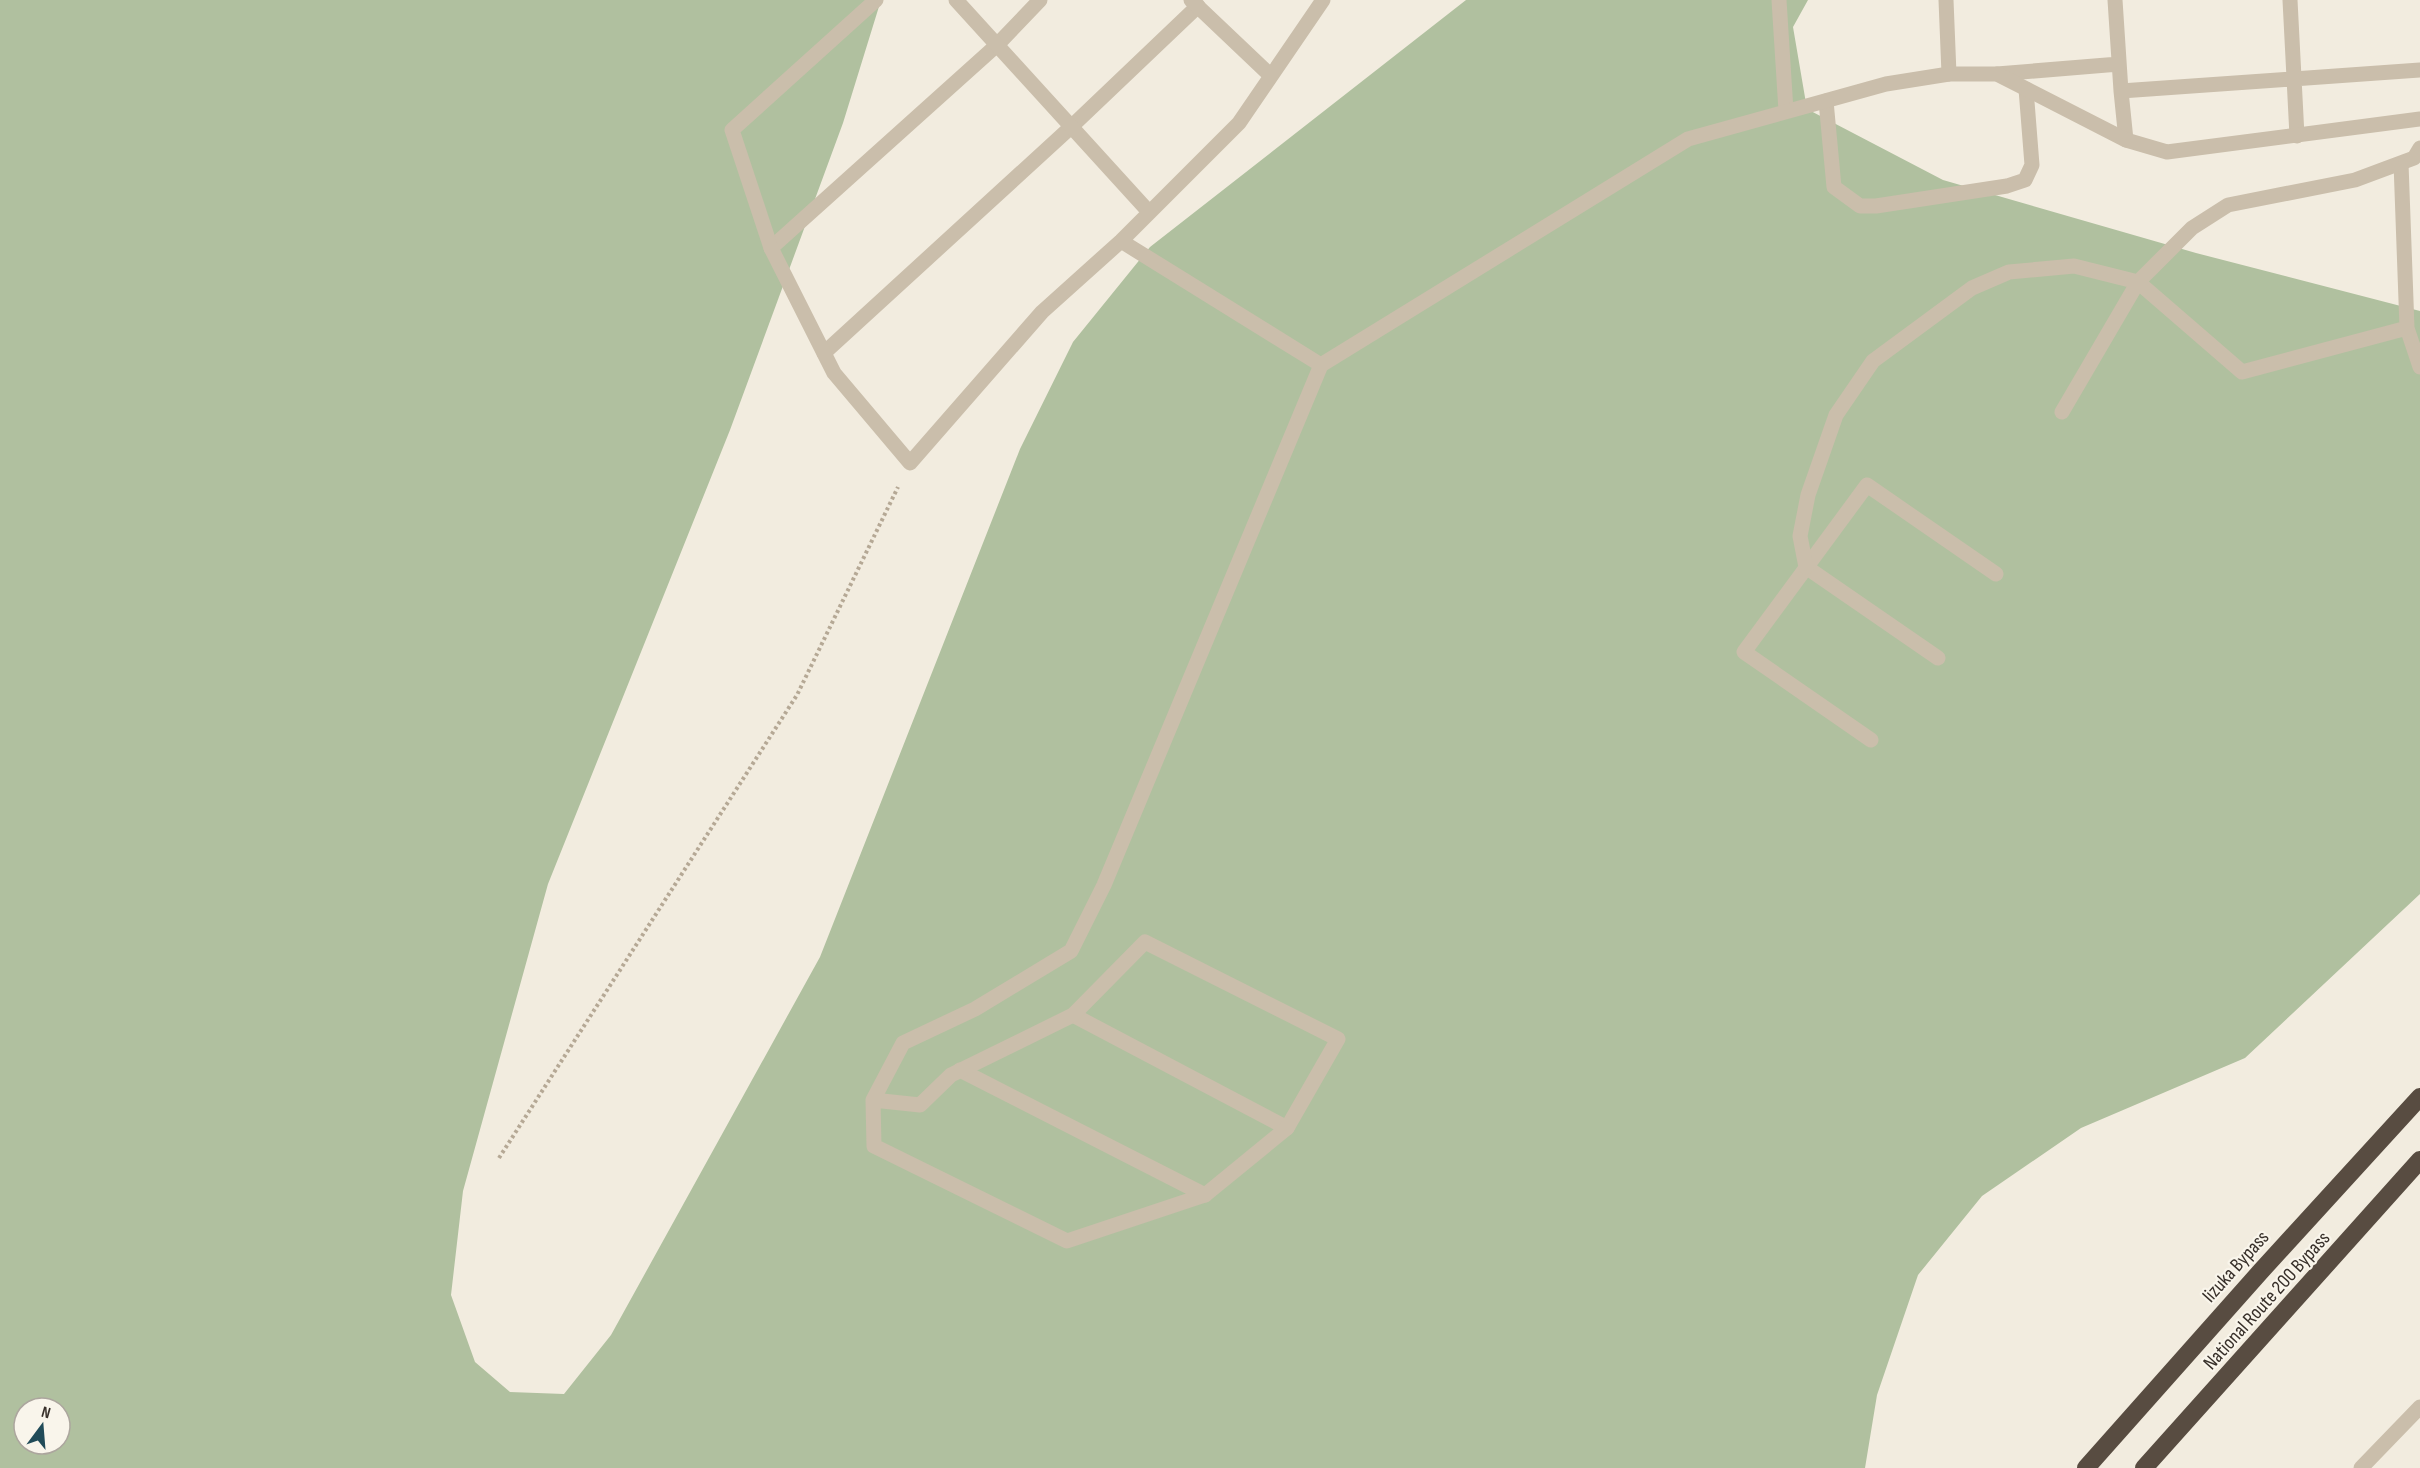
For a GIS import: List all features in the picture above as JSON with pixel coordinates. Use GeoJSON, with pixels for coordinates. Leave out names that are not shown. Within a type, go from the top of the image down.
{"type":"FeatureCollection","features":[{"type":"Feature","properties":{"kind":"highway","name":"Iizuka Bypass"},"geometry":{"type":"LineString","coordinates":[[2086,1468],[2260,1271],[2420,1097]]}},
{"type":"Feature","properties":{"kind":"highway","name":"National Route 200 Bypass"},"geometry":{"type":"LineString","coordinates":[[2144,1468],[2420,1160]]}},
{"type":"Feature","properties":{"kind":"street"},"geometry":{"type":"LineString","coordinates":[[876,0],[732,130],[771,248],[834,373],[910,463],[1042,312],[1121,241],[1239,123],[1323,0]]}},
{"type":"Feature","properties":{"kind":"street"},"geometry":{"type":"LineString","coordinates":[[956,0],[1149,212]]}},
{"type":"Feature","properties":{"kind":"street"},"geometry":{"type":"LineString","coordinates":[[771,248],[997,45],[1040,0]]}},
{"type":"Feature","properties":{"kind":"street"},"geometry":{"type":"LineString","coordinates":[[1779,0],[1786,111]]}},
{"type":"Feature","properties":{"kind":"street"},"geometry":{"type":"LineString","coordinates":[[1946,0],[1948,74]]}},
{"type":"Feature","properties":{"kind":"street"},"geometry":{"type":"LineString","coordinates":[[2115,0],[2126,140]]}},
{"type":"Feature","properties":{"kind":"street"},"geometry":{"type":"LineString","coordinates":[[2289,0],[2297,136]]}},
{"type":"Feature","properties":{"kind":"street"},"geometry":{"type":"LineString","coordinates":[[824,353],[1071,127],[1195,3],[1271,75]]}},
{"type":"Feature","properties":{"kind":"street"},"geometry":{"type":"LineString","coordinates":[[873,1100],[920,1105],[951,1075],[1074,1015],[1145,942],[1338,1039],[1287,1128],[1204,1195],[1067,1240],[874,1146],[873,1100],[903,1043],[975,1009],[1071,951],[1104,885],[1321,365],[1688,139],[1886,84],[1948,74],[1996,74],[2119,64]]}},
{"type":"Feature","properties":{"kind":"street"},"geometry":{"type":"LineString","coordinates":[[2121,91],[2420,70]]}},
{"type":"Feature","properties":{"kind":"street"},"geometry":{"type":"LineString","coordinates":[[1996,74],[2126,140],[2167,152],[2420,119]]}},
{"type":"Feature","properties":{"kind":"street"},"geometry":{"type":"LineString","coordinates":[[1826,101],[1834,187],[1860,206],[1876,206],[2007,186],[2025,180],[2032,165],[2026,88]]}},
{"type":"Feature","properties":{"kind":"street"},"geometry":{"type":"LineString","coordinates":[[2062,412],[2138,282],[2192,228],[2228,205],[2355,180],[2414,158],[2420,148]]}},
{"type":"Feature","properties":{"kind":"street"},"geometry":{"type":"LineString","coordinates":[[2401,163],[2413,301],[2407,328],[2420,367]]}},
{"type":"Feature","properties":{"kind":"street"},"geometry":{"type":"LineString","coordinates":[[1121,241],[1321,365]]}},
{"type":"Feature","properties":{"kind":"street"},"geometry":{"type":"LineString","coordinates":[[1938,658],[1806,567],[1800,536],[1812,485],[1836,415],[1874,362],[1972,288],[2010,272],[2074,266],[2138,282],[2242,372],[2407,328]]}},
{"type":"Feature","properties":{"kind":"street"},"geometry":{"type":"LineString","coordinates":[[1871,740],[1744,652],[1867,485],[1996,574]]}},
{"type":"Feature","properties":{"kind":"street"},"geometry":{"type":"LineString","coordinates":[[1074,1015],[1287,1128]]}},
{"type":"Feature","properties":{"kind":"street"},"geometry":{"type":"LineString","coordinates":[[960,1070],[1204,1195]]}},
{"type":"Feature","properties":{"kind":"street"},"geometry":{"type":"LineString","coordinates":[[2361,1468],[2420,1407]]}},
{"type":"Feature","properties":{"kind":"path"},"geometry":{"type":"LineString","coordinates":[[499,1158],[797,695],[910,463]]}},
{"type":"Feature","properties":{"kind":"green space"},"geometry":{"type":"Polygon","coordinates":[[[0,0],[881,0],[843,123],[730,430],[548,884],[463,1191],[451,1295],[475,1362],[510,1392],[564,1394],[611,1335],[820,957],[1020,449],[1073,342],[1150,247],[1466,0],[1808,0],[1793,27],[1807,109],[1943,180],[2196,253],[2420,311],[2420,894],[2245,1058],[2081,1128],[1982,1196],[1918,1275],[1877,1395],[1865,1468],[0,1468],[0,0]]]}}]}
